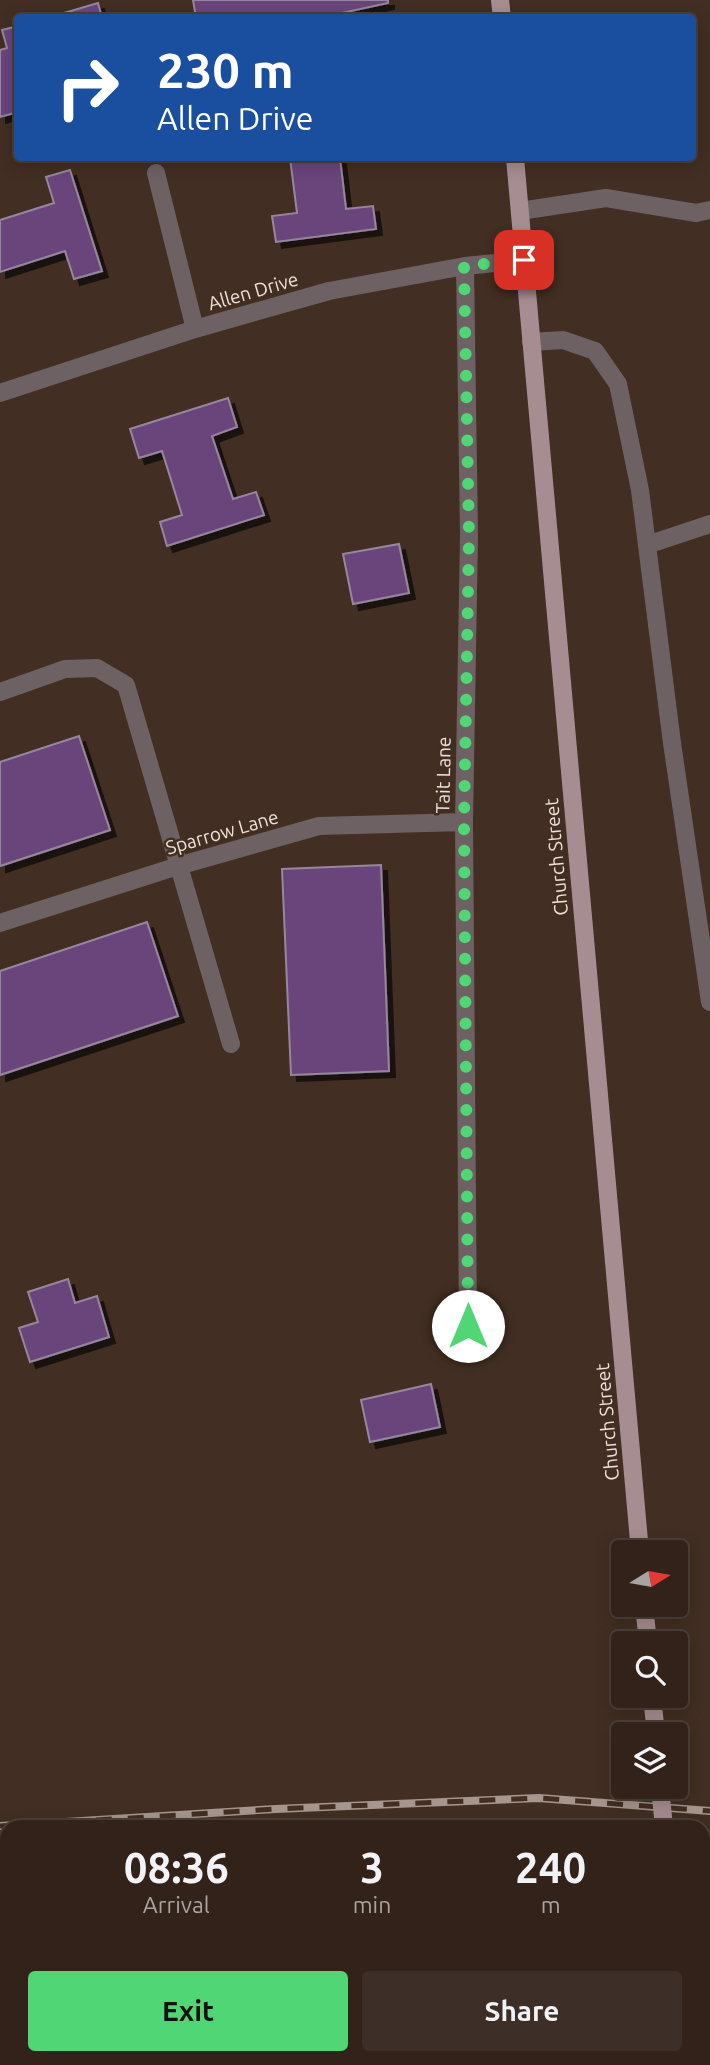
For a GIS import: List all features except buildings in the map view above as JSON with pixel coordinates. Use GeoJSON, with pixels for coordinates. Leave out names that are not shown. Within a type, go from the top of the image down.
{"type":"FeatureCollection","features":[{"type":"Feature","properties":{"kind":"main road","name":"Church Street"},"geometry":{"type":"LineString","coordinates":[[515,161],[638,1540]]}},
{"type":"Feature","properties":{"kind":"main road"},"geometry":{"type":"LineString","coordinates":[[661,1799],[663,1820]]}},
{"type":"Feature","properties":{"kind":"street"},"geometry":{"type":"LineString","coordinates":[[156,173],[195,329]]}},
{"type":"Feature","properties":{"kind":"street"},"geometry":{"type":"LineString","coordinates":[[520,211],[606,198],[696,213],[710,210]]}},
{"type":"Feature","properties":{"kind":"street","name":"Allen Drive"},"geometry":{"type":"LineString","coordinates":[[0,393],[195,329],[329,291],[464,266],[524,260]]}},
{"type":"Feature","properties":{"kind":"street","name":"Tait Lane"},"geometry":{"type":"LineString","coordinates":[[464,266],[469,535],[464,822],[468,1326]]}},
{"type":"Feature","properties":{"kind":"street"},"geometry":{"type":"LineString","coordinates":[[531,342],[563,340],[595,351],[618,384],[640,490],[672,743],[710,1002]]}},
{"type":"Feature","properties":{"kind":"street"},"geometry":{"type":"LineString","coordinates":[[647,545],[710,524]]}},
{"type":"Feature","properties":{"kind":"street"},"geometry":{"type":"LineString","coordinates":[[0,692],[65,669],[97,668],[126,685],[231,1044]]}},
{"type":"Feature","properties":{"kind":"street","name":"Sparrow Lane"},"geometry":{"type":"LineString","coordinates":[[0,923],[178,866],[319,826],[464,822]]}},
{"type":"Feature","properties":{"kind":"railway"},"geometry":{"type":"LineString","coordinates":[[97,1820],[276,1809],[539,1798],[710,1811]]}},
{"type":"Feature","properties":{"kind":"route"},"geometry":{"type":"LineString","coordinates":[[468,1326],[464,822],[469,535],[464,266],[524,260]]}}]}
